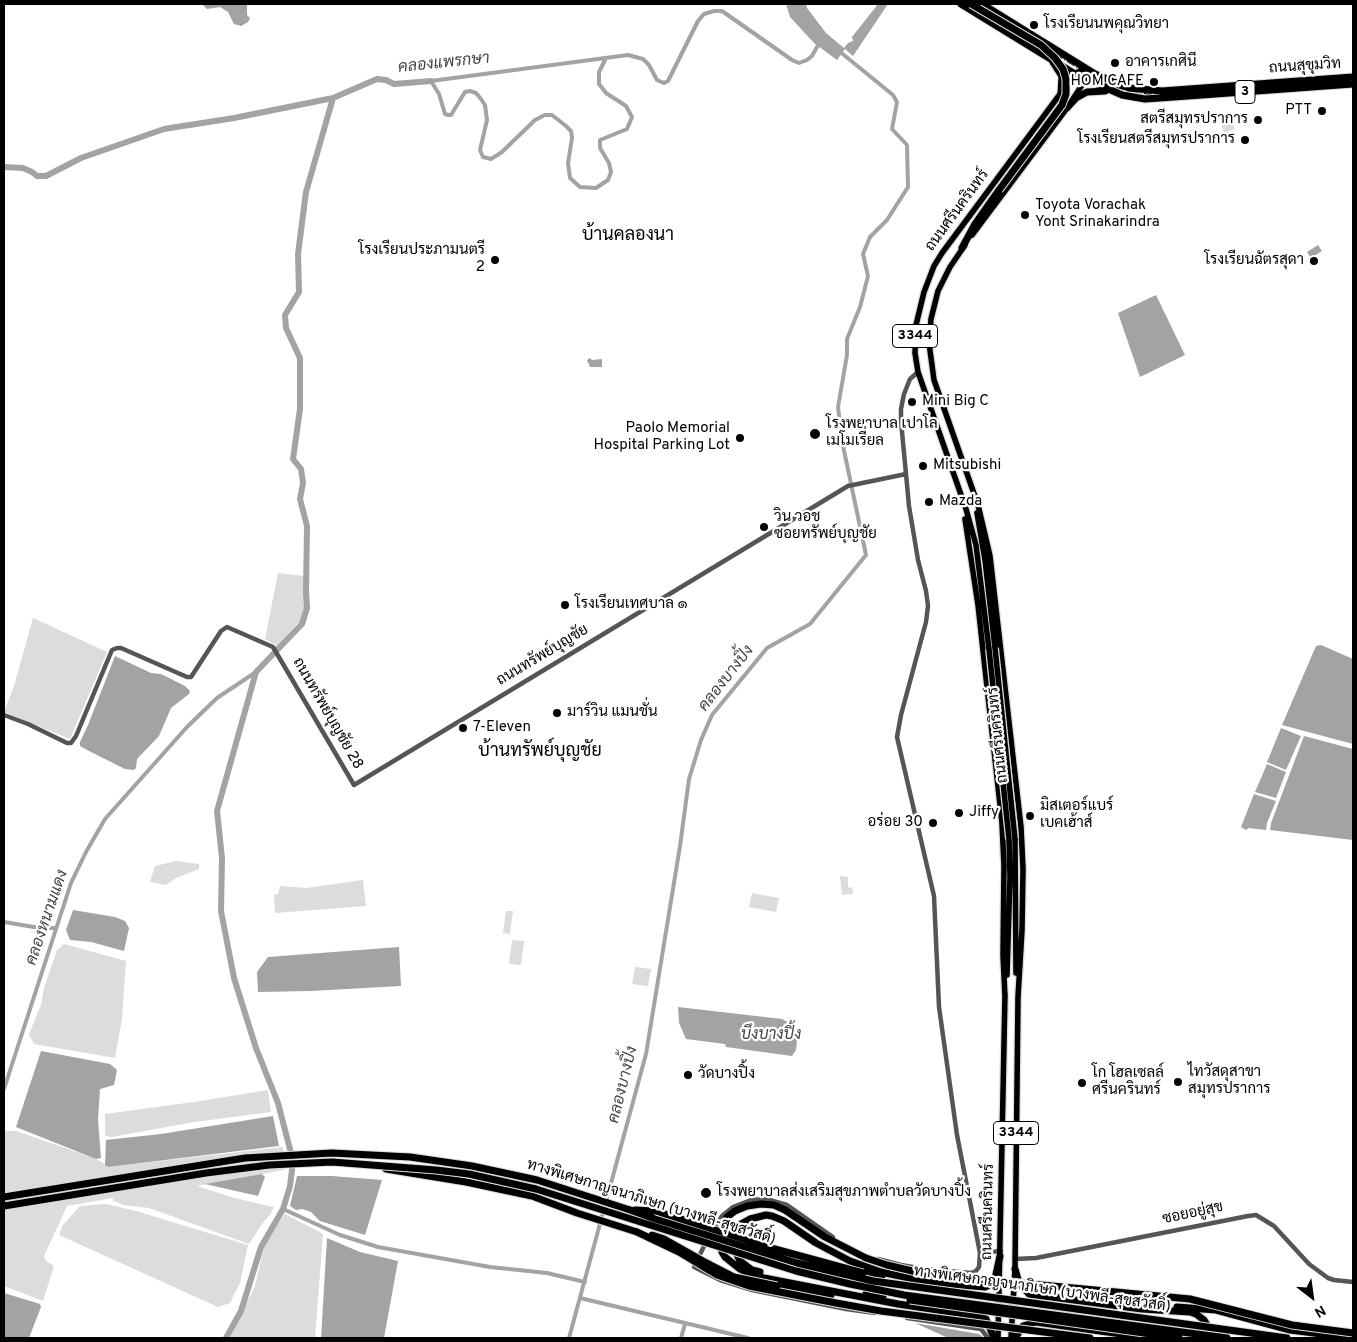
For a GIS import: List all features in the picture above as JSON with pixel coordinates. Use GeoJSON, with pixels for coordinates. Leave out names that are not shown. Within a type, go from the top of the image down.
{"type":"FeatureCollection","features":[{"type":"Feature","properties":{"kind":"highway","name":"ถนนสุขุมวิท"},"geometry":{"type":"LineString","coordinates":[[961,4],[1086,80],[1113,92],[1145,99],[1353,84]]}},
{"type":"Feature","properties":{"kind":"highway"},"geometry":{"type":"LineString","coordinates":[[962,248],[975,224],[1062,105],[1066,94],[1066,79],[1055,58],[1041,46],[971,4]]}},
{"type":"Feature","properties":{"kind":"highway","name":"ถนนสุขุมวิท"},"geometry":{"type":"LineString","coordinates":[[982,4],[1065,54],[1086,69],[1118,84],[1148,90],[1162,91],[1353,77]]}},
{"type":"Feature","properties":{"kind":"highway"},"geometry":{"type":"LineString","coordinates":[[1059,64],[1065,61],[1065,54]]}},
{"type":"Feature","properties":{"kind":"highway"},"geometry":{"type":"LineString","coordinates":[[1050,58],[1062,76],[1061,93]]}},
{"type":"Feature","properties":{"kind":"highway"},"geometry":{"type":"LineString","coordinates":[[1067,108],[1076,98],[1087,92],[1099,90],[1113,92],[1111,86],[1114,83],[1118,84]]}},
{"type":"Feature","properties":{"kind":"highway","name":"ทางพิเศษกาญจนาภิเษก (บางพลี-สุขสวัสดิ์)"},"geometry":{"type":"LineString","coordinates":[[4,1197],[245,1158],[332,1153],[410,1157],[472,1166],[537,1180],[655,1220],[796,1263],[873,1281],[1287,1338]]}},
{"type":"Feature","properties":{"kind":"highway","name":"ทางพิเศษกาญจนาภิเษก (บางพลี-สุขสวัสดิ์)"},"geometry":{"type":"LineString","coordinates":[[4,1206],[206,1173],[269,1165],[332,1162],[469,1174],[536,1189],[796,1271],[874,1290],[1227,1338]]}},
{"type":"Feature","properties":{"kind":"highway"},"geometry":{"type":"LineString","coordinates":[[368,1164],[532,1196],[577,1213],[637,1232],[660,1237],[734,1277],[852,1299],[880,1298]]}},
{"type":"Feature","properties":{"kind":"highway"},"geometry":{"type":"LineString","coordinates":[[1179,1338],[880,1298],[764,1278],[731,1264],[722,1252],[720,1235],[727,1218],[735,1210],[761,1204],[774,1205],[785,1210],[825,1237],[866,1258],[925,1274],[1181,1298],[1292,1325],[1353,1333]]}},
{"type":"Feature","properties":{"kind":"highway"},"geometry":{"type":"LineString","coordinates":[[630,1210],[656,1212],[771,1248],[862,1273],[928,1282],[985,1287],[993,1283],[995,1279],[1001,1254]]}},
{"type":"Feature","properties":{"kind":"highway"},"geometry":{"type":"LineString","coordinates":[[928,1282],[880,1272],[850,1261],[816,1243],[784,1221],[772,1216],[759,1216],[750,1219],[741,1224],[736,1233],[734,1245],[737,1255],[752,1270],[869,1294],[914,1307],[986,1318],[994,1338]]}},
{"type":"Feature","properties":{"kind":"highway"},"geometry":{"type":"LineString","coordinates":[[637,1232],[679,1252],[717,1275],[749,1286],[881,1311],[1090,1338]]}},
{"type":"Feature","properties":{"kind":"highway"},"geometry":{"type":"LineString","coordinates":[[1015,1269],[1019,1284],[1029,1294],[1129,1308],[1181,1311],[1196,1314],[1206,1324],[1211,1332],[1211,1338]]}},
{"type":"Feature","properties":{"kind":"highway"},"geometry":{"type":"LineString","coordinates":[[1129,1308],[1178,1307],[1216,1310],[1290,1330],[1353,1338]]}},
{"type":"Feature","properties":{"kind":"highway"},"geometry":{"type":"LineString","coordinates":[[1015,1338],[1024,1326],[1036,1322],[1150,1338]]}},
{"type":"Feature","properties":{"kind":"main road","name":"ถนนศรีนครินทร์"},"geometry":{"type":"LineString","coordinates":[[992,648],[978,560],[969,520],[918,372],[914,340],[916,325],[924,292],[934,266],[952,238],[1076,74],[1086,69],[1086,80],[1067,108],[962,248],[950,267],[938,291],[931,319],[929,343],[934,380],[982,518],[990,556],[1010,717],[1020,818],[1023,869],[1022,930],[1018,997],[1015,1269],[1011,1338]]}},
{"type":"Feature","properties":{"kind":"main road"},"geometry":{"type":"LineString","coordinates":[[1048,111],[1056,112],[1057,120]]}},
{"type":"Feature","properties":{"kind":"main road","name":"ถนนศรีนครินทร์"},"geometry":{"type":"LineString","coordinates":[[967,474],[982,544],[1012,839],[1018,997]]}},
{"type":"Feature","properties":{"kind":"main road","name":"ถนนศรีนครินทร์"},"geometry":{"type":"LineString","coordinates":[[955,478],[970,543],[997,766],[1004,854],[1003,955],[1005,997]]}},
{"type":"Feature","properties":{"kind":"main road"},"geometry":{"type":"LineString","coordinates":[[991,719],[996,725],[1001,726],[1010,717]]}},
{"type":"Feature","properties":{"kind":"main road"},"geometry":{"type":"LineString","coordinates":[[997,766],[1003,757],[1009,758],[1015,764]]}},
{"type":"Feature","properties":{"kind":"main road","name":"ถนนศรีนครินทร์"},"geometry":{"type":"LineString","coordinates":[[998,1338],[1005,997],[1012,839]]}},
{"type":"Feature","properties":{"kind":"street"},"geometry":{"type":"LineString","coordinates":[[918,372],[910,379],[904,394],[901,409],[902,444],[914,541],[928,606],[926,622],[901,715],[897,737],[934,896],[939,1008],[957,1131],[980,1254],[979,1267],[971,1273],[932,1270],[901,1265],[869,1256],[838,1240],[781,1202],[758,1200],[733,1206],[722,1216],[694,1266],[720,1280],[752,1290],[846,1309],[981,1329],[988,1338]]}},
{"type":"Feature","properties":{"kind":"street","name":"ถนนทรัพย์บุญชัย"},"geometry":{"type":"LineString","coordinates":[[354,784],[848,486],[906,474]]}},
{"type":"Feature","properties":{"kind":"street","name":"ถนนทรัพย์บุญชัย 28"},"geometry":{"type":"LineString","coordinates":[[4,715],[68,743],[72,743],[110,653],[114,648],[121,648],[187,677],[191,677],[225,627],[273,648],[354,784]]}},
{"type":"Feature","properties":{"kind":"street","name":"ซอยอยู่สุข"},"geometry":{"type":"LineString","coordinates":[[1015,1259],[1036,1258],[1256,1215],[1274,1226],[1309,1264],[1330,1279],[1353,1282]]}},
{"type":"Feature","properties":{"kind":"street"},"geometry":{"type":"LineString","coordinates":[[980,1254],[1001,1254]]}},
{"type":"Feature","properties":{"kind":"street"},"geometry":{"type":"LineString","coordinates":[[914,1307],[919,1313],[921,1320]]}},
{"type":"Feature","properties":{"kind":"shaded area"},"geometry":{"type":"Polygon","coordinates":[[[1230,115],[1235,129],[1224,133],[1219,119],[1230,115]]]}},
{"type":"Feature","properties":{"kind":"shaded area"},"geometry":{"type":"Polygon","coordinates":[[[278,573],[304,576],[305,607],[302,619],[277,646],[265,639],[278,573]]]}},
{"type":"Feature","properties":{"kind":"shaded area"},"geometry":{"type":"Polygon","coordinates":[[[33,618],[107,652],[70,739],[4,712],[14,686],[33,618]]]}},
{"type":"Feature","properties":{"kind":"shaded area"},"geometry":{"type":"Polygon","coordinates":[[[176,861],[199,864],[199,869],[176,878],[166,885],[150,882],[155,866],[176,861]]]}},
{"type":"Feature","properties":{"kind":"shaded area"},"geometry":{"type":"Polygon","coordinates":[[[840,876],[848,877],[848,888],[852,887],[853,894],[842,895],[840,876]]]}},
{"type":"Feature","properties":{"kind":"shaded area"},"geometry":{"type":"Polygon","coordinates":[[[363,880],[366,906],[275,913],[274,895],[278,894],[280,886],[306,888],[363,880]]]}},
{"type":"Feature","properties":{"kind":"shaded area"},"geometry":{"type":"Polygon","coordinates":[[[752,893],[779,898],[776,912],[749,907],[752,893]]]}},
{"type":"Feature","properties":{"kind":"shaded area"},"geometry":{"type":"Polygon","coordinates":[[[506,911],[513,911],[510,934],[503,933],[506,911]]]}},
{"type":"Feature","properties":{"kind":"shaded area"},"geometry":{"type":"Polygon","coordinates":[[[512,940],[524,941],[521,965],[509,964],[512,940]]]}},
{"type":"Feature","properties":{"kind":"shaded area"},"geometry":{"type":"Polygon","coordinates":[[[64,944],[126,961],[122,1019],[115,1058],[34,1044],[29,1034],[41,1005],[44,988],[57,950],[64,944]]]}},
{"type":"Feature","properties":{"kind":"shaded area"},"geometry":{"type":"Polygon","coordinates":[[[635,967],[651,969],[648,986],[632,984],[635,967]]]}},
{"type":"Feature","properties":{"kind":"shaded area"},"geometry":{"type":"Polygon","coordinates":[[[268,1090],[271,1112],[194,1122],[112,1137],[105,1136],[105,1114],[268,1090]]]}},
{"type":"Feature","properties":{"kind":"shaded area"},"geometry":{"type":"Polygon","coordinates":[[[6,1131],[16,1131],[94,1158],[108,1167],[283,1147],[284,1170],[197,1186],[234,1198],[274,1207],[249,1244],[149,1208],[124,1205],[113,1201],[113,1198],[67,1206],[44,1256],[45,1260],[54,1266],[43,1301],[4,1286],[4,1135],[6,1131]]]}},
{"type":"Feature","properties":{"kind":"shaded area"},"geometry":{"type":"Polygon","coordinates":[[[106,1204],[136,1211],[248,1245],[240,1283],[230,1303],[218,1307],[59,1235],[63,1225],[80,1206],[106,1204]]]}},
{"type":"Feature","properties":{"kind":"shaded area"},"geometry":{"type":"Polygon","coordinates":[[[285,1214],[323,1234],[315,1338],[230,1338],[255,1286],[266,1239],[285,1214]]]}},
{"type":"Feature","properties":{"kind":"water"},"geometry":{"type":"Polygon","coordinates":[[[202,4],[247,4],[247,15],[250,18],[248,22],[241,26],[234,24],[228,12],[220,7],[207,9],[202,4]]]}},
{"type":"Feature","properties":{"kind":"water"},"geometry":{"type":"Polygon","coordinates":[[[786,4],[806,4],[826,33],[844,48],[853,41],[852,37],[878,4],[888,4],[853,56],[845,49],[837,60],[814,43],[790,17],[786,4]]]}},
{"type":"Feature","properties":{"kind":"water"},"geometry":{"type":"Polygon","coordinates":[[[1318,245],[1322,251],[1311,258],[1307,252],[1318,245]]]}},
{"type":"Feature","properties":{"kind":"water"},"geometry":{"type":"Polygon","coordinates":[[[1156,295],[1185,355],[1140,377],[1118,313],[1156,295]]]}},
{"type":"Feature","properties":{"kind":"water"},"geometry":{"type":"Polygon","coordinates":[[[590,358],[592,360],[602,359],[602,367],[590,367],[587,360],[590,358]]]}},
{"type":"Feature","properties":{"kind":"water"},"geometry":{"type":"Polygon","coordinates":[[[1321,645],[1353,659],[1353,744],[1282,725],[1316,646],[1321,645]]]}},
{"type":"Feature","properties":{"kind":"water"},"geometry":{"type":"Polygon","coordinates":[[[115,656],[151,673],[161,674],[185,686],[190,691],[189,694],[171,708],[159,736],[137,759],[134,770],[125,769],[80,746],[115,656]]]}},
{"type":"Feature","properties":{"kind":"water"},"geometry":{"type":"Polygon","coordinates":[[[1281,728],[1301,736],[1286,770],[1267,762],[1281,728]]]}},
{"type":"Feature","properties":{"kind":"water"},"geometry":{"type":"Polygon","coordinates":[[[1304,736],[1353,749],[1353,840],[1270,830],[1304,736]]]}},
{"type":"Feature","properties":{"kind":"water"},"geometry":{"type":"Polygon","coordinates":[[[1267,764],[1286,772],[1276,798],[1255,792],[1267,764]]]}},
{"type":"Feature","properties":{"kind":"water"},"geometry":{"type":"Polygon","coordinates":[[[1254,794],[1276,801],[1266,830],[1249,828],[1246,830],[1241,827],[1254,794]]]}},
{"type":"Feature","properties":{"kind":"water"},"geometry":{"type":"Polygon","coordinates":[[[73,910],[115,917],[125,921],[129,928],[124,951],[91,942],[70,940],[66,930],[73,910]]]}},
{"type":"Feature","properties":{"kind":"water"},"geometry":{"type":"Polygon","coordinates":[[[399,947],[401,986],[258,992],[257,972],[268,957],[399,947]]]}},
{"type":"Feature","properties":{"kind":"water","name":"บึงบางปิ้ง"},"geometry":{"type":"Polygon","coordinates":[[[678,1007],[782,1019],[795,1026],[796,1050],[792,1056],[726,1047],[725,1044],[686,1039],[679,1023],[678,1007]]]}},
{"type":"Feature","properties":{"kind":"water"},"geometry":{"type":"Polygon","coordinates":[[[41,1051],[110,1064],[117,1070],[114,1085],[100,1089],[98,1120],[101,1158],[96,1159],[16,1127],[41,1051]]]}},
{"type":"Feature","properties":{"kind":"water"},"geometry":{"type":"Polygon","coordinates":[[[273,1116],[279,1146],[108,1167],[105,1165],[106,1140],[161,1134],[273,1116]]]}},
{"type":"Feature","properties":{"kind":"water"},"geometry":{"type":"Polygon","coordinates":[[[262,1174],[265,1177],[258,1196],[205,1184],[262,1174]]]}},
{"type":"Feature","properties":{"kind":"water"},"geometry":{"type":"Polygon","coordinates":[[[297,1176],[332,1176],[382,1180],[365,1235],[320,1221],[311,1212],[302,1209],[296,1210],[290,1206],[297,1176]]]}},
{"type":"Feature","properties":{"kind":"water"},"geometry":{"type":"Polygon","coordinates":[[[327,1238],[360,1252],[398,1261],[384,1338],[321,1338],[327,1238]]]}},
{"type":"Feature","properties":{"kind":"water"},"geometry":{"type":"Polygon","coordinates":[[[4,1293],[40,1304],[41,1307],[29,1338],[4,1338],[4,1293]]]}},
{"type":"Feature","properties":{"kind":"water"},"geometry":{"type":"Polygon","coordinates":[[[915,1323],[979,1334],[982,1338],[948,1338],[915,1323]]]}},
{"type":"Feature","properties":{"kind":"waterway"},"geometry":{"type":"LineString","coordinates":[[606,58],[599,72],[599,84],[606,93],[626,106],[632,117],[627,129],[600,140],[600,148],[609,163],[611,172],[608,180],[596,188],[580,187],[570,178],[568,163],[572,138],[571,131],[552,115],[545,115],[535,120],[502,152],[491,159],[483,157],[480,150],[487,120],[485,105],[481,99],[476,93],[465,92],[451,115],[445,114],[439,94],[431,81],[628,55],[643,59],[649,65],[657,80],[664,83],[668,81],[698,21],[704,14],[714,11],[722,11],[799,63],[812,56],[818,45]]}},
{"type":"Feature","properties":{"kind":"waterway","name":"คลองบางปิ้ง"},"geometry":{"type":"LineString","coordinates":[[569,1338],[646,1054],[689,779],[701,740],[712,715],[767,648],[810,624],[866,555],[842,441],[838,407],[847,355],[847,339],[860,307],[868,276],[863,254],[870,237],[887,220],[908,187],[907,145],[892,129],[897,102],[893,95],[839,51]]}},
{"type":"Feature","properties":{"kind":"waterway","name":"คลองแพรกษา"},"geometry":{"type":"LineString","coordinates":[[4,167],[23,168],[37,176],[46,176],[81,158],[164,129],[234,118],[333,98],[377,79],[386,80],[394,84],[431,81]]}},
{"type":"Feature","properties":{"kind":"waterway"},"geometry":{"type":"LineString","coordinates":[[226,1338],[241,1311],[261,1247],[283,1209],[290,1186],[292,1170],[291,1153],[278,1103],[256,1048],[234,978],[221,911],[222,858],[217,811],[256,672],[302,624],[307,608],[307,526],[300,499],[303,483],[301,469],[293,459],[300,409],[300,358],[286,328],[285,315],[299,292],[298,254],[306,192],[333,98]]}},
{"type":"Feature","properties":{"kind":"waterway","name":"คลองหนามแดง"},"geometry":{"type":"LineString","coordinates":[[4,1089],[71,883],[105,819],[187,727],[217,698],[256,672]]}},
{"type":"Feature","properties":{"kind":"waterway"},"geometry":{"type":"LineString","coordinates":[[4,922],[40,928],[55,928]]}},
{"type":"Feature","properties":{"kind":"waterway"},"geometry":{"type":"LineString","coordinates":[[283,1209],[340,1235],[378,1247],[490,1267],[547,1273],[585,1282]]}},
{"type":"Feature","properties":{"kind":"waterway"},"geometry":{"type":"LineString","coordinates":[[580,1298],[748,1338]]}},
{"type":"Feature","properties":{"kind":"waterway"},"geometry":{"type":"LineString","coordinates":[[681,1338],[685,1324]]}},
{"type":"Feature","properties":{"kind":"railway"},"geometry":{"type":"LineString","coordinates":[[971,4],[1103,83],[1147,94],[1353,79]]}},
{"type":"Feature","properties":{"kind":"place","name":"โรงเรียนนพคุณวิทยา"},"geometry":{"type":"Point","coordinates":[1034,25]}},
{"type":"Feature","properties":{"kind":"place","name":"อาคารเกศินี"},"geometry":{"type":"Point","coordinates":[1115,63]}},
{"type":"Feature","properties":{"kind":"place","name":"HOM CAFE"},"geometry":{"type":"Point","coordinates":[1154,82]}},
{"type":"Feature","properties":{"kind":"place","name":"PTT"},"geometry":{"type":"Point","coordinates":[1322,111]}},
{"type":"Feature","properties":{"kind":"place","name":"สตรีสมุทรปราการ"},"geometry":{"type":"Point","coordinates":[1258,120]}},
{"type":"Feature","properties":{"kind":"place","name":"โรงเรียนสตรีสมุทรปราการ"},"geometry":{"type":"Point","coordinates":[1245,140]}},
{"type":"Feature","properties":{"kind":"place","name":"Toyota Vorachak Yont Srinakarindra"},"geometry":{"type":"Point","coordinates":[1025,215]}},
{"type":"Feature","properties":{"kind":"place","name":"โรงเรียนประภามนตรี 2"},"geometry":{"type":"Point","coordinates":[495,260]}},
{"type":"Feature","properties":{"kind":"place","name":"โรงเรียนฉัตรสุดา"},"geometry":{"type":"Point","coordinates":[1314,261]}},
{"type":"Feature","properties":{"kind":"place","name":"Mini Big C"},"geometry":{"type":"Point","coordinates":[912,402]}},
{"type":"Feature","properties":{"kind":"place","name":"โรงพยาบาล เปาโล เมโมเรี่ยล"},"geometry":{"type":"Point","coordinates":[815,434]}},
{"type":"Feature","properties":{"kind":"place","name":"Paolo Memorial Hospital Parking Lot"},"geometry":{"type":"Point","coordinates":[740,438]}},
{"type":"Feature","properties":{"kind":"place","name":"Mitsubishi"},"geometry":{"type":"Point","coordinates":[923,466]}},
{"type":"Feature","properties":{"kind":"place","name":"Mazda"},"geometry":{"type":"Point","coordinates":[929,502]}},
{"type":"Feature","properties":{"kind":"place","name":"วิน วอช ซอยทรัพย์บุญชัย"},"geometry":{"type":"Point","coordinates":[764,527]}},
{"type":"Feature","properties":{"kind":"place","name":"โรงเรียนเทศบาล ๑"},"geometry":{"type":"Point","coordinates":[565,605]}},
{"type":"Feature","properties":{"kind":"place","name":"มาร์วิน แมนชั่น"},"geometry":{"type":"Point","coordinates":[557,713]}},
{"type":"Feature","properties":{"kind":"place","name":"7-Eleven"},"geometry":{"type":"Point","coordinates":[463,728]}},
{"type":"Feature","properties":{"kind":"place","name":"Jiffy"},"geometry":{"type":"Point","coordinates":[959,813]}},
{"type":"Feature","properties":{"kind":"place","name":"มิสเตอร์แบร์ เบคเฮ้าส์"},"geometry":{"type":"Point","coordinates":[1030,816]}},
{"type":"Feature","properties":{"kind":"place","name":"อร่อย 30"},"geometry":{"type":"Point","coordinates":[933,823]}},
{"type":"Feature","properties":{"kind":"place","name":"วัดบางปิ้ง"},"geometry":{"type":"Point","coordinates":[688,1075]}},
{"type":"Feature","properties":{"kind":"place","name":"ไทวัสดุสาขา สมุทรปราการ"},"geometry":{"type":"Point","coordinates":[1178,1082]}},
{"type":"Feature","properties":{"kind":"place","name":"โก โฮลเซลล์ ศรีนครินทร์"},"geometry":{"type":"Point","coordinates":[1082,1083]}},
{"type":"Feature","properties":{"kind":"place","name":"โรงพยาบาลส่งเสริมสุขภาพตำบลวัดบางปิ้ง"},"geometry":{"type":"Point","coordinates":[706,1193]}},
{"type":"Feature","properties":{"kind":"district","name":"บ้านคลองนา"},"geometry":{"type":"Point","coordinates":[628,236]}},
{"type":"Feature","properties":{"kind":"district","name":"บ้านทรัพย์บุญชัย"},"geometry":{"type":"Point","coordinates":[540,752]}}]}
